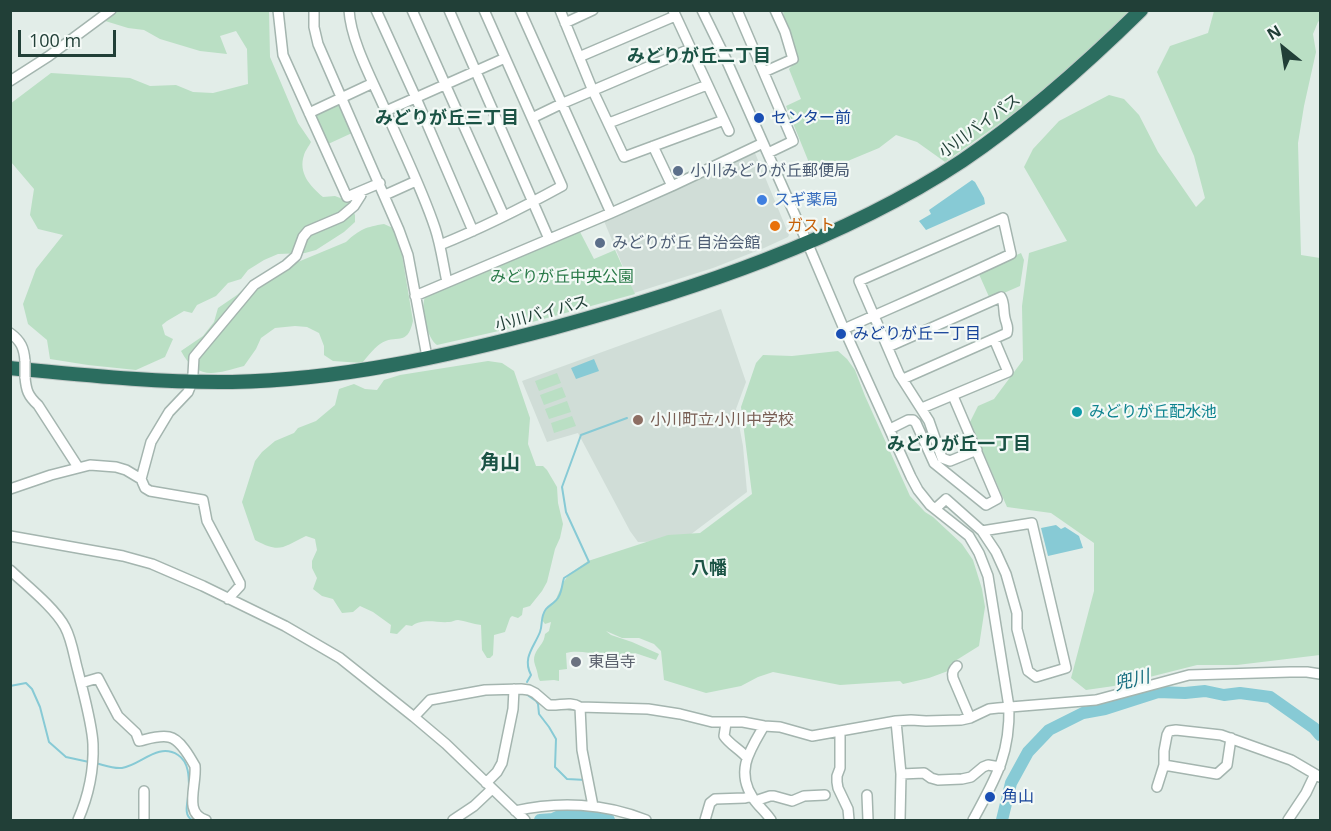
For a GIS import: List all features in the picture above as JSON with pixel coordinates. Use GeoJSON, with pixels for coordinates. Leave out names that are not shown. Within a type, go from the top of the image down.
{"type":"FeatureCollection","features":[{"type":"Feature","properties":{"kind":"highway","name":"小川バイパス"},"geometry":{"type":"LineString","coordinates":[[10,368],[122,379],[192,382],[233,382],[324,375],[375,368],[468,349],[609,313],[768,259],[885,206],[962,160],[1029,111],[1077,72],[1141,10]]}},
{"type":"Feature","properties":{"kind":"street"},"geometry":{"type":"LineString","coordinates":[[10,81],[49,56],[111,10]]}},
{"type":"Feature","properties":{"kind":"street"},"geometry":{"type":"LineString","coordinates":[[278,10],[283,56],[347,197],[380,183]]}},
{"type":"Feature","properties":{"kind":"street"},"geometry":{"type":"LineString","coordinates":[[314,10],[314,27],[318,44],[380,183],[408,255],[427,357]]}},
{"type":"Feature","properties":{"kind":"street"},"geometry":{"type":"LineString","coordinates":[[348,10],[350,26],[373,83],[428,208],[440,245],[447,282]]}},
{"type":"Feature","properties":{"kind":"street"},"geometry":{"type":"LineString","coordinates":[[376,10],[473,231]]}},
{"type":"Feature","properties":{"kind":"street"},"geometry":{"type":"LineString","coordinates":[[412,10],[504,216]]}},
{"type":"Feature","properties":{"kind":"street"},"geometry":{"type":"LineString","coordinates":[[449,10],[549,239]]}},
{"type":"Feature","properties":{"kind":"street"},"geometry":{"type":"LineString","coordinates":[[440,245],[562,186],[484,10]]}},
{"type":"Feature","properties":{"kind":"street"},"geometry":{"type":"LineString","coordinates":[[520,10],[611,213]]}},
{"type":"Feature","properties":{"kind":"street"},"geometry":{"type":"LineString","coordinates":[[560,10],[624,157],[724,120]]}},
{"type":"Feature","properties":{"kind":"street"},"geometry":{"type":"LineString","coordinates":[[565,23],[593,10]]}},
{"type":"Feature","properties":{"kind":"street"},"geometry":{"type":"LineString","coordinates":[[702,10],[918,490],[935,509],[969,536],[988,576],[1009,707],[1008,740],[993,784],[973,820]]}},
{"type":"Feature","properties":{"kind":"street"},"geometry":{"type":"LineString","coordinates":[[737,10],[793,141],[768,153]]}},
{"type":"Feature","properties":{"kind":"street"},"geometry":{"type":"LineString","coordinates":[[764,72],[793,59],[785,32],[775,10]]}},
{"type":"Feature","properties":{"kind":"street"},"geometry":{"type":"LineString","coordinates":[[579,57],[674,13],[729,131]]}},
{"type":"Feature","properties":{"kind":"street"},"geometry":{"type":"LineString","coordinates":[[532,118],[690,49]]}},
{"type":"Feature","properties":{"kind":"street"},"geometry":{"type":"LineString","coordinates":[[386,111],[505,58]]}},
{"type":"Feature","properties":{"kind":"street"},"geometry":{"type":"LineString","coordinates":[[309,113],[373,83]]}},
{"type":"Feature","properties":{"kind":"street"},"geometry":{"type":"LineString","coordinates":[[609,123],[707,85]]}},
{"type":"Feature","properties":{"kind":"street"},"geometry":{"type":"LineString","coordinates":[[415,296],[611,213],[763,143]]}},
{"type":"Feature","properties":{"kind":"street"},"geometry":{"type":"LineString","coordinates":[[653,146],[672,186]]}},
{"type":"Feature","properties":{"kind":"street"},"geometry":{"type":"LineString","coordinates":[[385,195],[416,181]]}},
{"type":"Feature","properties":{"kind":"street"},"geometry":{"type":"LineString","coordinates":[[228,599],[240,583],[207,521],[202,500],[150,491],[145,488],[141,478],[151,442],[169,412],[188,392],[192,382],[194,357],[254,285],[296,256],[303,237],[308,231],[341,217],[354,206],[361,195],[360,192]]}},
{"type":"Feature","properties":{"kind":"street"},"geometry":{"type":"LineString","coordinates":[[844,329],[874,315],[1011,254],[1002,218],[859,281],[874,315],[888,347],[899,374],[933,429],[942,458],[950,461],[977,450]]}},
{"type":"Feature","properties":{"kind":"street"},"geometry":{"type":"LineString","coordinates":[[888,347],[1002,297],[1005,304],[1007,333],[903,379]]}},
{"type":"Feature","properties":{"kind":"street"},"geometry":{"type":"LineString","coordinates":[[10,333],[19,340],[24,350],[25,377],[30,398],[38,405],[78,467]]}},
{"type":"Feature","properties":{"kind":"street"},"geometry":{"type":"LineString","coordinates":[[922,408],[1008,372],[994,339]]}},
{"type":"Feature","properties":{"kind":"street"},"geometry":{"type":"LineString","coordinates":[[890,429],[908,420],[913,420],[934,463],[986,505],[997,499],[953,396]]}},
{"type":"Feature","properties":{"kind":"street"},"geometry":{"type":"LineString","coordinates":[[10,489],[90,465],[116,467],[141,478]]}},
{"type":"Feature","properties":{"kind":"street"},"geometry":{"type":"LineString","coordinates":[[935,509],[946,499],[982,531],[996,552],[1006,574],[1017,613],[1017,628],[1028,671],[1036,677],[1066,668],[1032,524],[982,531]]}},
{"type":"Feature","properties":{"kind":"street"},"geometry":{"type":"LineString","coordinates":[[10,536],[123,556],[152,564],[195,582],[285,626],[330,652],[414,717],[447,744],[525,820]]}},
{"type":"Feature","properties":{"kind":"street"},"geometry":{"type":"LineString","coordinates":[[10,570],[65,626],[81,683],[93,744],[85,803],[78,820]]}},
{"type":"Feature","properties":{"kind":"street"},"geometry":{"type":"LineString","coordinates":[[957,666],[953,669],[953,678],[970,718]]}},
{"type":"Feature","properties":{"kind":"street"},"geometry":{"type":"LineString","coordinates":[[414,717],[430,700],[485,690],[514,689],[529,690],[549,705],[569,703],[580,707],[648,709],[712,722],[743,722],[780,727],[812,736],[896,721],[961,720],[989,709],[1096,700],[1189,675],[1290,672],[1320,674]]}},
{"type":"Feature","properties":{"kind":"street"},"geometry":{"type":"LineString","coordinates":[[81,683],[98,678],[118,716],[136,733],[139,741],[162,737],[169,737],[177,741],[195,766],[194,811],[199,818],[206,820]]}},
{"type":"Feature","properties":{"kind":"street"},"geometry":{"type":"LineString","coordinates":[[453,820],[474,806],[502,763],[513,710],[514,689]]}},
{"type":"Feature","properties":{"kind":"street"},"geometry":{"type":"LineString","coordinates":[[580,707],[582,750],[593,806]]}},
{"type":"Feature","properties":{"kind":"street"},"geometry":{"type":"LineString","coordinates":[[896,721],[901,774],[900,820]]}},
{"type":"Feature","properties":{"kind":"street"},"geometry":{"type":"LineString","coordinates":[[726,723],[724,736],[747,758]]}},
{"type":"Feature","properties":{"kind":"street"},"geometry":{"type":"LineString","coordinates":[[764,726],[747,758],[744,779],[753,799],[771,820]]}},
{"type":"Feature","properties":{"kind":"street"},"geometry":{"type":"LineString","coordinates":[[1157,787],[1164,765],[1164,751],[1169,731],[1221,735],[1291,760],[1318,776],[1287,820]]}},
{"type":"Feature","properties":{"kind":"street"},"geometry":{"type":"LineString","coordinates":[[840,732],[840,768],[837,782],[848,809],[849,820]]}},
{"type":"Feature","properties":{"kind":"street"},"geometry":{"type":"LineString","coordinates":[[1164,765],[1217,774],[1227,765],[1231,738]]}},
{"type":"Feature","properties":{"kind":"street"},"geometry":{"type":"LineString","coordinates":[[901,774],[924,773],[938,780],[962,779],[971,777],[988,765],[1000,767]]}},
{"type":"Feature","properties":{"kind":"street"},"geometry":{"type":"LineString","coordinates":[[144,791],[144,820]]}},
{"type":"Feature","properties":{"kind":"street"},"geometry":{"type":"LineString","coordinates":[[705,820],[710,803],[715,799],[753,799],[774,795],[792,801],[811,794],[825,795]]}},
{"type":"Feature","properties":{"kind":"street"},"geometry":{"type":"LineString","coordinates":[[867,795],[868,820]]}},
{"type":"Feature","properties":{"kind":"street"},"geometry":{"type":"LineString","coordinates":[[515,811],[547,805],[593,806],[646,820]]}},
{"type":"Feature","properties":{"kind":"shaded area"},"geometry":{"type":"Polygon","coordinates":[[[755,153],[788,237],[713,268],[634,293],[604,221],[755,153]]]}},
{"type":"Feature","properties":{"kind":"shaded area","name":"小川町立小川中学校"},"geometry":{"type":"Polygon","coordinates":[[[721,309],[746,382],[736,409],[743,446],[747,492],[682,541],[638,542],[578,433],[547,442],[522,381],[721,309]]]}},
{"type":"Feature","properties":{"kind":"green space"},"geometry":{"type":"Polygon","coordinates":[[[116,11],[269,11],[270,57],[298,123],[311,142],[303,162],[306,179],[323,197],[335,196],[348,201],[355,215],[355,222],[344,232],[316,250],[305,253],[278,254],[264,260],[248,270],[241,279],[228,283],[216,296],[197,305],[192,313],[184,311],[167,321],[162,325],[165,335],[173,339],[165,357],[136,370],[50,359],[47,340],[28,324],[23,304],[36,269],[63,235],[38,229],[30,215],[34,189],[11,162],[10,104],[51,73],[130,78],[150,86],[176,85],[193,92],[213,93],[248,84],[247,49],[236,31],[220,36],[227,54],[200,51],[160,39],[144,30],[102,20],[116,11]]]}},
{"type":"Feature","properties":{"kind":"green space"},"geometry":{"type":"Polygon","coordinates":[[[783,11],[1137,11],[1057,83],[945,162],[917,142],[896,135],[879,148],[814,175],[786,106],[801,99],[789,69],[796,61],[786,31],[783,11]]]}},
{"type":"Feature","properties":{"kind":"green space"},"geometry":{"type":"Polygon","coordinates":[[[1214,11],[1320,11],[1320,20],[1313,34],[1316,52],[1298,143],[1301,255],[1320,258],[1320,655],[1237,665],[1197,665],[1114,686],[1086,690],[1071,678],[1094,591],[1094,543],[1051,513],[1007,507],[970,422],[978,406],[994,399],[1023,360],[1022,306],[1029,253],[1067,241],[1024,167],[1033,149],[1059,121],[1109,95],[1124,99],[1139,115],[1158,152],[1196,207],[1205,198],[1194,156],[1157,72],[1170,46],[1208,33],[1214,11]]]}},
{"type":"Feature","properties":{"kind":"green space"},"geometry":{"type":"Polygon","coordinates":[[[335,103],[339,105],[352,133],[326,145],[314,115],[335,103]]]}},
{"type":"Feature","properties":{"kind":"green space"},"geometry":{"type":"Polygon","coordinates":[[[384,224],[395,229],[400,243],[413,321],[411,329],[404,337],[380,344],[362,363],[333,361],[324,355],[324,346],[319,333],[307,327],[275,328],[261,338],[244,366],[208,373],[200,371],[187,361],[181,351],[203,336],[214,322],[218,308],[252,281],[346,242],[364,229],[384,224]]]}},
{"type":"Feature","properties":{"kind":"green space","name":"みどりが丘中央公園"},"geometry":{"type":"Polygon","coordinates":[[[579,230],[594,259],[615,250],[635,294],[503,330],[437,345],[433,341],[427,330],[424,316],[425,297],[579,230]]]}},
{"type":"Feature","properties":{"kind":"green space"},"geometry":{"type":"Polygon","coordinates":[[[1021,253],[1024,260],[1020,286],[990,299],[978,272],[1021,253]]]}},
{"type":"Feature","properties":{"kind":"green space"},"geometry":{"type":"Polygon","coordinates":[[[838,351],[855,370],[910,496],[962,544],[973,560],[985,607],[979,646],[955,661],[948,671],[903,684],[900,681],[840,685],[773,672],[741,686],[706,693],[664,680],[661,651],[654,644],[639,638],[622,638],[606,631],[611,635],[659,654],[656,660],[635,653],[623,664],[595,654],[566,653],[567,669],[559,670],[559,681],[540,681],[534,657],[545,634],[549,631],[551,622],[545,624],[542,620],[544,611],[556,599],[569,574],[588,561],[668,535],[700,533],[752,494],[741,407],[756,363],[763,355],[792,356],[838,351]]]}},
{"type":"Feature","properties":{"kind":"green space"},"geometry":{"type":"Polygon","coordinates":[[[488,361],[502,363],[514,371],[530,418],[528,444],[536,466],[543,466],[547,470],[557,487],[563,524],[547,582],[530,606],[523,608],[522,615],[518,618],[512,616],[510,618],[505,632],[494,635],[493,655],[490,658],[487,658],[482,650],[481,625],[458,620],[425,621],[412,626],[406,625],[397,634],[390,633],[391,625],[360,606],[353,612],[342,613],[333,599],[322,596],[313,589],[317,578],[312,568],[312,561],[317,550],[315,539],[306,536],[286,546],[276,548],[255,540],[242,502],[255,461],[262,452],[275,441],[316,421],[335,405],[339,389],[354,384],[365,389],[377,390],[384,380],[400,375],[488,361]]]}},
{"type":"Feature","properties":{"kind":"green space"},"geometry":{"type":"Polygon","coordinates":[[[557,373],[561,383],[539,391],[535,381],[557,373]]]}},
{"type":"Feature","properties":{"kind":"green space"},"geometry":{"type":"Polygon","coordinates":[[[562,387],[566,397],[544,405],[540,395],[562,387]]]}},
{"type":"Feature","properties":{"kind":"green space"},"geometry":{"type":"Polygon","coordinates":[[[567,401],[571,412],[549,419],[545,409],[567,401]]]}},
{"type":"Feature","properties":{"kind":"green space"},"geometry":{"type":"Polygon","coordinates":[[[572,416],[576,426],[554,433],[551,423],[572,416]]]}},
{"type":"Feature","properties":{"kind":"water"},"geometry":{"type":"Polygon","coordinates":[[[972,180],[984,198],[985,204],[926,230],[919,221],[931,214],[929,210],[972,180]]]}},
{"type":"Feature","properties":{"kind":"water"},"geometry":{"type":"Polygon","coordinates":[[[594,359],[599,371],[576,379],[571,368],[594,359]]]}},
{"type":"Feature","properties":{"kind":"water"},"geometry":{"type":"Polygon","coordinates":[[[1056,525],[1061,529],[1065,527],[1079,536],[1083,548],[1048,556],[1041,528],[1056,525]]]}},
{"type":"Feature","properties":{"kind":"waterway"},"geometry":{"type":"LineString","coordinates":[[527,682],[531,675],[528,658],[540,632],[544,612],[558,598],[564,578],[589,562],[566,512],[562,487],[581,435],[627,418]]}},
{"type":"Feature","properties":{"kind":"waterway"},"geometry":{"type":"LineString","coordinates":[[10,686],[26,683],[32,689],[40,707],[49,742],[66,757],[89,762]]}},
{"type":"Feature","properties":{"kind":"waterway","name":"兜川"},"geometry":{"type":"LineString","coordinates":[[1002,820],[1011,783],[1028,752],[1049,730],[1083,713],[1105,709],[1158,692],[1205,691],[1224,695],[1240,693],[1270,697],[1314,728],[1320,735]]}},
{"type":"Feature","properties":{"kind":"waterway"},"geometry":{"type":"LineString","coordinates":[[526,694],[536,701],[539,714],[556,739],[555,767],[567,779],[586,780]]}},
{"type":"Feature","properties":{"kind":"waterway"},"geometry":{"type":"LineString","coordinates":[[95,763],[122,768],[163,751],[171,752],[182,758],[186,766],[189,789]]}},
{"type":"Feature","properties":{"kind":"waterway"},"geometry":{"type":"LineString","coordinates":[[188,797],[187,813],[192,820]]}},
{"type":"Feature","properties":{"kind":"waterway","name":"兜川"},"geometry":{"type":"LineString","coordinates":[[540,820],[553,819],[566,813],[594,814],[609,820]]}},
{"type":"Feature","properties":{"kind":"place","name":"センター前"},"geometry":{"type":"Point","coordinates":[759,118]}},
{"type":"Feature","properties":{"kind":"place","name":"小川みどりが丘郵便局"},"geometry":{"type":"Point","coordinates":[678,171]}},
{"type":"Feature","properties":{"kind":"place","name":"スギ薬局"},"geometry":{"type":"Point","coordinates":[762,200]}},
{"type":"Feature","properties":{"kind":"place","name":"ガスト"},"geometry":{"type":"Point","coordinates":[775,226]}},
{"type":"Feature","properties":{"kind":"place","name":"みどりが丘 自治会館"},"geometry":{"type":"Point","coordinates":[600,243]}},
{"type":"Feature","properties":{"kind":"place","name":"みどりが丘一丁目"},"geometry":{"type":"Point","coordinates":[841,334]}},
{"type":"Feature","properties":{"kind":"place","name":"みどりが丘配水池"},"geometry":{"type":"Point","coordinates":[1077,412]}},
{"type":"Feature","properties":{"kind":"place","name":"小川町立小川中学校"},"geometry":{"type":"Point","coordinates":[638,420]}},
{"type":"Feature","properties":{"kind":"place","name":"東昌寺"},"geometry":{"type":"Point","coordinates":[576,662]}},
{"type":"Feature","properties":{"kind":"place","name":"角山"},"geometry":{"type":"Point","coordinates":[990,797]}},
{"type":"Feature","properties":{"kind":"district","name":"みどりが丘二丁目"},"geometry":{"type":"Point","coordinates":[699,57]}},
{"type":"Feature","properties":{"kind":"district","name":"みどりが丘三丁目"},"geometry":{"type":"Point","coordinates":[447,119]}},
{"type":"Feature","properties":{"kind":"district","name":"みどりが丘一丁目"},"geometry":{"type":"Point","coordinates":[959,445]}},
{"type":"Feature","properties":{"kind":"district","name":"角山"},"geometry":{"type":"Point","coordinates":[500,463]}},
{"type":"Feature","properties":{"kind":"district","name":"八幡"},"geometry":{"type":"Point","coordinates":[709,569]}}]}
